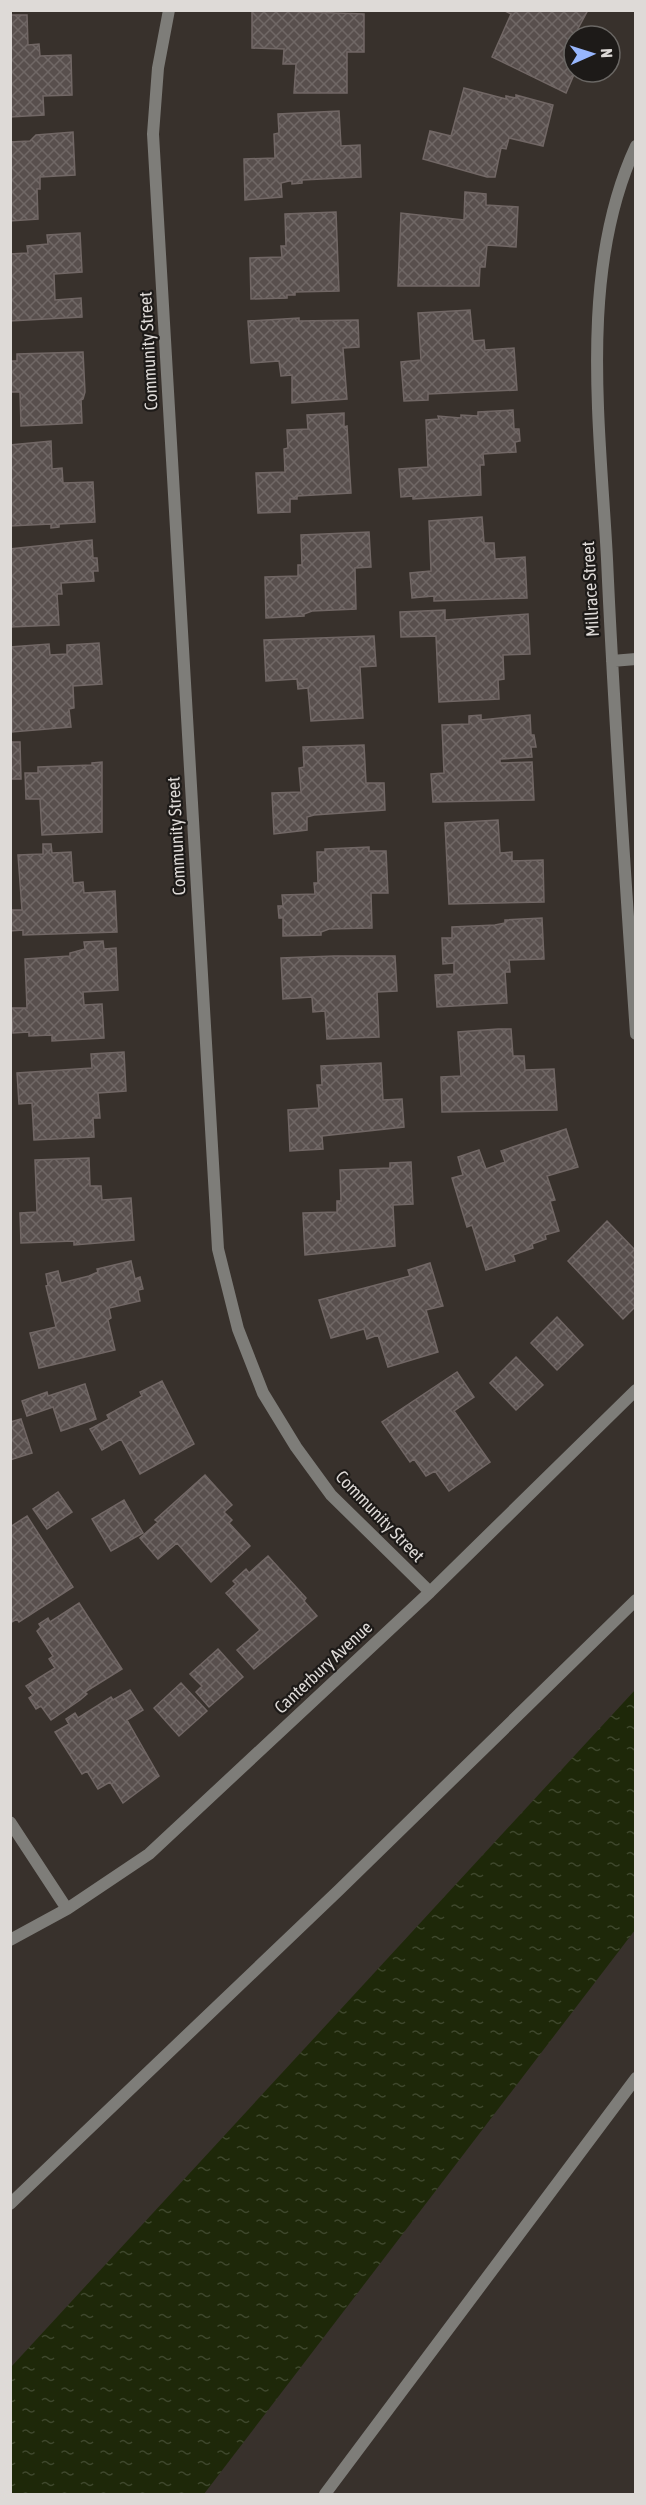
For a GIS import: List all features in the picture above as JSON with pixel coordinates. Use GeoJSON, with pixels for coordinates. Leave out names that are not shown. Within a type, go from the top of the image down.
{"type":"FeatureCollection","features":[{"type":"Feature","properties":{"kind":"street","name":"Community Street"},"geometry":{"type":"LineString","coordinates":[[169,10],[158,68],[153,134],[218,1249],[238,1329],[263,1393],[296,1447],[331,1495],[430,1592]]}},
{"type":"Feature","properties":{"kind":"street","name":"Millrace Street"},"geometry":{"type":"LineString","coordinates":[[636,146],[622,174],[603,263],[597,356],[612,661],[636,1034]]}},
{"type":"Feature","properties":{"kind":"street"},"geometry":{"type":"LineString","coordinates":[[612,661],[636,659]]}},
{"type":"Feature","properties":{"kind":"street","name":"Canterbury Avenue"},"geometry":{"type":"LineString","coordinates":[[10,1940],[67,1910],[148,1854],[430,1592],[636,1390]]}},
{"type":"Feature","properties":{"kind":"street"},"geometry":{"type":"LineString","coordinates":[[10,2204],[348,1881],[636,1599]]}},
{"type":"Feature","properties":{"kind":"street"},"geometry":{"type":"LineString","coordinates":[[10,1822],[67,1910]]}},
{"type":"Feature","properties":{"kind":"street"},"geometry":{"type":"LineString","coordinates":[[325,2494],[636,2078]]}},
{"type":"Feature","properties":{"kind":"water"},"geometry":{"type":"Polygon","coordinates":[[[635,1690],[635,1930],[204,2494],[11,2494],[11,2367],[635,1690]]]}},
{"type":"Feature","properties":{"kind":"building"},"geometry":{"type":"Polygon","coordinates":[[[252,10],[364,14],[364,52],[347,52],[347,93],[294,93],[296,64],[283,64],[284,49],[252,48],[252,10]]]}},
{"type":"Feature","properties":{"kind":"building"},"geometry":{"type":"Polygon","coordinates":[[[503,10],[588,10],[580,24],[562,24],[562,84],[570,84],[566,93],[492,57],[511,14],[503,10]]]}},
{"type":"Feature","properties":{"kind":"building"},"geometry":{"type":"Polygon","coordinates":[[[10,15],[27,15],[28,45],[39,44],[40,56],[71,55],[72,95],[43,96],[44,115],[10,117],[10,15]]]}},
{"type":"Feature","properties":{"kind":"building"},"geometry":{"type":"Polygon","coordinates":[[[464,88],[506,99],[506,96],[516,98],[516,95],[553,105],[543,146],[509,138],[506,149],[501,148],[495,177],[487,177],[423,159],[430,131],[451,136],[464,88]]]}},
{"type":"Feature","properties":{"kind":"building"},"geometry":{"type":"Polygon","coordinates":[[[339,111],[341,146],[360,145],[361,177],[302,180],[302,183],[292,184],[292,181],[289,181],[281,183],[282,197],[245,200],[244,159],[275,158],[274,134],[279,133],[278,114],[339,111]]]}},
{"type":"Feature","properties":{"kind":"building"},"geometry":{"type":"Polygon","coordinates":[[[73,132],[75,175],[40,177],[40,189],[37,189],[38,219],[10,221],[10,142],[30,141],[36,135],[73,132]]]}},
{"type":"Feature","properties":{"kind":"building"},"geometry":{"type":"Polygon","coordinates":[[[465,192],[486,194],[486,205],[518,207],[516,247],[487,245],[485,267],[480,267],[479,286],[398,286],[401,213],[464,220],[465,192]]]}},
{"type":"Feature","properties":{"kind":"building"},"geometry":{"type":"Polygon","coordinates":[[[336,212],[339,291],[295,292],[295,295],[287,295],[287,298],[251,299],[250,258],[282,257],[281,246],[286,246],[285,214],[336,212]]]}},
{"type":"Feature","properties":{"kind":"building"},"geometry":{"type":"Polygon","coordinates":[[[80,233],[82,272],[54,274],[55,300],[81,298],[82,317],[10,321],[10,254],[28,253],[27,246],[48,244],[47,235],[80,233]]]}},
{"type":"Feature","properties":{"kind":"building"},"geometry":{"type":"Polygon","coordinates":[[[470,310],[473,341],[484,340],[485,350],[514,348],[517,390],[428,394],[428,400],[404,401],[401,362],[421,360],[418,313],[470,310]]]}},
{"type":"Feature","properties":{"kind":"building"},"geometry":{"type":"Polygon","coordinates":[[[299,318],[299,321],[358,320],[359,347],[343,348],[347,399],[292,403],[292,375],[281,376],[279,361],[251,363],[248,321],[299,318]]]}},
{"type":"Feature","properties":{"kind":"building"},"geometry":{"type":"Polygon","coordinates":[[[83,352],[85,392],[81,400],[82,423],[21,426],[20,392],[10,392],[10,361],[17,361],[17,354],[83,352]]]}},
{"type":"Feature","properties":{"kind":"building"},"geometry":{"type":"Polygon","coordinates":[[[513,410],[514,429],[519,429],[520,441],[515,442],[516,452],[483,454],[484,465],[480,465],[481,495],[413,499],[413,496],[401,497],[399,469],[428,467],[426,420],[439,419],[438,416],[461,418],[461,415],[478,416],[478,412],[513,410]]]}},
{"type":"Feature","properties":{"kind":"building"},"geometry":{"type":"Polygon","coordinates":[[[344,413],[344,427],[347,426],[351,493],[297,496],[297,499],[290,499],[290,512],[258,513],[256,473],[285,472],[284,449],[288,448],[287,430],[308,429],[307,415],[344,413]]]}},
{"type":"Feature","properties":{"kind":"building"},"geometry":{"type":"Polygon","coordinates":[[[51,441],[52,469],[62,468],[63,483],[93,482],[95,522],[59,524],[59,527],[51,528],[51,524],[10,526],[10,445],[51,441]]]}},
{"type":"Feature","properties":{"kind":"building"},"geometry":{"type":"Polygon","coordinates":[[[482,517],[484,543],[494,543],[495,559],[525,557],[527,598],[434,601],[434,596],[412,598],[410,573],[431,571],[429,521],[482,517]]]}},
{"type":"Feature","properties":{"kind":"building"},"geometry":{"type":"Polygon","coordinates":[[[369,532],[371,567],[355,568],[356,609],[312,611],[304,616],[266,618],[265,577],[298,576],[298,565],[302,565],[301,535],[369,532]]]}},
{"type":"Feature","properties":{"kind":"building"},"geometry":{"type":"Polygon","coordinates":[[[92,540],[93,558],[97,558],[98,571],[93,571],[94,581],[61,583],[62,594],[57,594],[59,625],[10,627],[10,549],[92,540]]]}},
{"type":"Feature","properties":{"kind":"building"},"geometry":{"type":"Polygon","coordinates":[[[445,610],[445,620],[528,614],[530,654],[503,655],[504,679],[498,680],[499,699],[439,702],[436,636],[401,637],[400,612],[445,610]]]}},
{"type":"Feature","properties":{"kind":"building"},"geometry":{"type":"Polygon","coordinates":[[[374,636],[376,666],[360,667],[363,718],[311,721],[308,688],[298,689],[297,679],[266,681],[264,640],[374,636]]]}},
{"type":"Feature","properties":{"kind":"building"},"geometry":{"type":"Polygon","coordinates":[[[99,643],[102,684],[73,686],[74,708],[69,709],[71,727],[12,732],[10,647],[49,644],[50,655],[67,654],[67,645],[99,643]]]}},
{"type":"Feature","properties":{"kind":"building"},"geometry":{"type":"Polygon","coordinates":[[[481,715],[481,720],[530,715],[531,735],[534,735],[536,747],[531,747],[532,757],[500,759],[500,763],[532,762],[534,800],[433,802],[431,774],[444,773],[442,725],[469,724],[469,716],[481,715]]]}},
{"type":"Feature","properties":{"kind":"building"},"geometry":{"type":"Polygon","coordinates":[[[10,742],[20,742],[21,779],[10,779],[10,742]]]}},
{"type":"Feature","properties":{"kind":"building"},"geometry":{"type":"Polygon","coordinates":[[[364,745],[366,783],[384,783],[385,810],[314,815],[307,817],[307,830],[274,834],[272,793],[301,792],[299,768],[304,767],[303,747],[364,745]]]}},
{"type":"Feature","properties":{"kind":"building"},"geometry":{"type":"Polygon","coordinates":[[[102,762],[102,832],[42,835],[40,799],[26,799],[25,773],[38,773],[38,767],[92,765],[92,763],[102,762]]]}},
{"type":"Feature","properties":{"kind":"building"},"geometry":{"type":"Polygon","coordinates":[[[498,820],[500,853],[512,852],[512,861],[543,860],[544,902],[449,904],[445,823],[498,820]]]}},
{"type":"Feature","properties":{"kind":"building"},"geometry":{"type":"Polygon","coordinates":[[[43,844],[51,844],[52,853],[71,852],[73,883],[83,882],[84,893],[115,891],[117,932],[23,935],[23,930],[10,931],[10,910],[22,910],[18,855],[43,854],[43,844]]]}},
{"type":"Feature","properties":{"kind":"building"},"geometry":{"type":"Polygon","coordinates":[[[369,847],[369,851],[386,851],[388,893],[371,893],[372,928],[329,929],[321,932],[321,935],[283,936],[283,918],[279,918],[278,906],[283,906],[282,895],[315,894],[314,883],[318,883],[317,852],[325,852],[325,849],[369,847]]]}},
{"type":"Feature","properties":{"kind":"building"},"geometry":{"type":"Polygon","coordinates":[[[542,918],[544,959],[509,960],[510,972],[505,972],[507,1003],[437,1007],[435,975],[454,974],[454,963],[443,964],[442,938],[452,938],[452,927],[495,925],[505,923],[505,920],[542,918]]]}},
{"type":"Feature","properties":{"kind":"building"},"geometry":{"type":"Polygon","coordinates":[[[103,941],[104,949],[116,948],[118,990],[83,992],[84,1005],[102,1004],[104,1038],[52,1041],[52,1035],[29,1036],[29,1032],[13,1033],[11,1008],[27,1008],[25,959],[70,956],[70,953],[85,949],[84,942],[103,941]]]}},
{"type":"Feature","properties":{"kind":"building"},"geometry":{"type":"Polygon","coordinates":[[[395,956],[397,991],[377,992],[379,1037],[327,1039],[325,1011],[313,1012],[312,997],[283,999],[281,958],[395,956]]]}},
{"type":"Feature","properties":{"kind":"building"},"geometry":{"type":"Polygon","coordinates":[[[511,1029],[513,1056],[524,1056],[525,1070],[554,1069],[557,1110],[442,1112],[441,1077],[461,1076],[458,1032],[511,1029]]]}},
{"type":"Feature","properties":{"kind":"building"},"geometry":{"type":"Polygon","coordinates":[[[124,1052],[126,1091],[98,1093],[100,1118],[93,1118],[94,1137],[34,1140],[32,1103],[19,1104],[17,1073],[92,1068],[91,1054],[124,1052]]]}},
{"type":"Feature","properties":{"kind":"building"},"geometry":{"type":"Polygon","coordinates":[[[381,1063],[383,1100],[402,1099],[404,1127],[322,1136],[323,1149],[290,1151],[288,1110],[319,1108],[317,1085],[322,1085],[321,1066],[381,1063]]]}},
{"type":"Feature","properties":{"kind":"building"},"geometry":{"type":"Polygon","coordinates":[[[566,1129],[578,1167],[547,1176],[555,1200],[550,1201],[559,1231],[545,1235],[546,1239],[532,1244],[533,1248],[513,1255],[515,1261],[486,1270],[472,1225],[467,1227],[452,1178],[463,1175],[458,1157],[479,1150],[486,1169],[505,1162],[501,1151],[566,1129]]]}},
{"type":"Feature","properties":{"kind":"building"},"geometry":{"type":"Polygon","coordinates":[[[89,1158],[90,1186],[101,1186],[102,1200],[131,1198],[134,1240],[74,1245],[74,1241],[21,1243],[20,1213],[37,1212],[35,1160],[89,1158]]]}},
{"type":"Feature","properties":{"kind":"building"},"geometry":{"type":"Polygon","coordinates":[[[411,1162],[413,1204],[393,1205],[395,1246],[305,1255],[303,1213],[337,1212],[337,1201],[341,1201],[340,1170],[390,1168],[390,1163],[411,1162]]]}},
{"type":"Feature","properties":{"kind":"building"},"geometry":{"type":"Polygon","coordinates":[[[607,1221],[636,1251],[636,1306],[623,1319],[568,1261],[607,1221]]]}},
{"type":"Feature","properties":{"kind":"building"},"geometry":{"type":"Polygon","coordinates":[[[131,1261],[135,1279],[140,1277],[143,1289],[138,1290],[140,1301],[109,1308],[111,1318],[108,1320],[115,1350],[39,1368],[30,1333],[56,1327],[46,1286],[48,1285],[46,1274],[58,1271],[61,1283],[89,1276],[98,1272],[97,1269],[131,1261]]]}},
{"type":"Feature","properties":{"kind":"building"},"geometry":{"type":"Polygon","coordinates":[[[430,1263],[443,1306],[426,1310],[438,1352],[388,1367],[378,1335],[367,1339],[364,1329],[331,1338],[319,1300],[410,1276],[408,1270],[430,1263]]]}},
{"type":"Feature","properties":{"kind":"building"},"geometry":{"type":"Polygon","coordinates":[[[557,1317],[583,1345],[557,1370],[531,1343],[557,1317]]]}},
{"type":"Feature","properties":{"kind":"building"},"geometry":{"type":"Polygon","coordinates":[[[516,1357],[543,1385],[516,1410],[490,1383],[516,1357]]]}},
{"type":"Feature","properties":{"kind":"building"},"geometry":{"type":"Polygon","coordinates":[[[457,1372],[474,1397],[454,1411],[490,1462],[449,1491],[435,1471],[426,1476],[414,1459],[410,1462],[382,1422],[457,1372]]]}},
{"type":"Feature","properties":{"kind":"building"},"geometry":{"type":"Polygon","coordinates":[[[162,1381],[194,1444],[140,1474],[121,1439],[102,1450],[90,1429],[109,1419],[107,1415],[142,1396],[140,1392],[162,1381]]]}},
{"type":"Feature","properties":{"kind":"building"},"geometry":{"type":"Polygon","coordinates":[[[85,1384],[96,1419],[61,1431],[53,1407],[27,1416],[22,1401],[47,1392],[48,1396],[85,1384]]]}},
{"type":"Feature","properties":{"kind":"building"},"geometry":{"type":"Polygon","coordinates":[[[21,1419],[32,1453],[10,1460],[10,1422],[21,1419]]]}},
{"type":"Feature","properties":{"kind":"building"},"geometry":{"type":"Polygon","coordinates":[[[205,1475],[232,1505],[224,1512],[232,1520],[229,1523],[250,1546],[211,1582],[177,1543],[158,1559],[140,1538],[158,1522],[155,1520],[205,1475]]]}},
{"type":"Feature","properties":{"kind":"building"},"geometry":{"type":"Polygon","coordinates":[[[58,1492],[72,1512],[47,1529],[33,1509],[58,1492]]]}},
{"type":"Feature","properties":{"kind":"building"},"geometry":{"type":"Polygon","coordinates":[[[124,1500],[143,1533],[111,1551],[92,1519],[124,1500]]]}},
{"type":"Feature","properties":{"kind":"building"},"geometry":{"type":"Polygon","coordinates":[[[27,1516],[73,1587],[19,1622],[17,1619],[10,1623],[10,1527],[27,1516]]]}},
{"type":"Feature","properties":{"kind":"building"},"geometry":{"type":"Polygon","coordinates":[[[268,1556],[306,1598],[304,1601],[317,1616],[254,1669],[237,1650],[260,1630],[226,1593],[236,1584],[233,1581],[246,1569],[249,1573],[268,1556]]]}},
{"type":"Feature","properties":{"kind":"building"},"geometry":{"type":"Polygon","coordinates":[[[79,1603],[122,1669],[85,1692],[87,1694],[80,1700],[51,1720],[41,1706],[36,1709],[29,1698],[33,1695],[26,1686],[55,1668],[49,1659],[53,1656],[37,1631],[41,1627],[39,1624],[48,1618],[50,1622],[79,1603]]]}},
{"type":"Feature","properties":{"kind":"building"},"geometry":{"type":"Polygon","coordinates":[[[218,1649],[243,1677],[209,1707],[196,1692],[202,1686],[190,1674],[218,1649]]]}},
{"type":"Feature","properties":{"kind":"building"},"geometry":{"type":"Polygon","coordinates":[[[181,1683],[207,1711],[179,1736],[154,1708],[181,1683]]]}},
{"type":"Feature","properties":{"kind":"building"},"geometry":{"type":"Polygon","coordinates":[[[130,1690],[143,1710],[127,1720],[159,1776],[123,1803],[110,1782],[98,1789],[87,1771],[82,1774],[55,1732],[69,1724],[66,1719],[75,1713],[78,1718],[111,1697],[113,1700],[130,1690]]]}}]}
